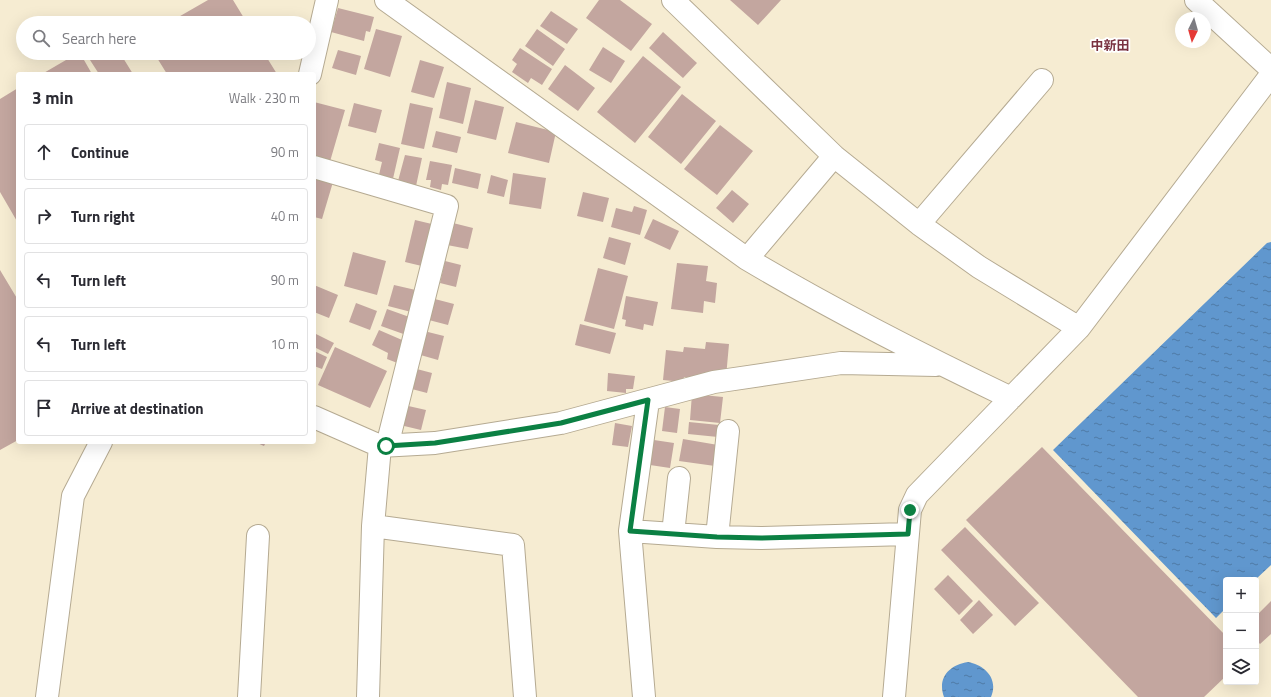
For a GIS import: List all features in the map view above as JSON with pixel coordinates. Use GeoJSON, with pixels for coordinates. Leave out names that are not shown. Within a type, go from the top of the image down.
{"type":"FeatureCollection","features":[{"type":"Feature","properties":{"kind":"street"},"geometry":{"type":"LineString","coordinates":[[316,48],[327,0]]}},
{"type":"Feature","properties":{"kind":"street"},"geometry":{"type":"LineString","coordinates":[[387,0],[747,260],[803,292],[941,365],[1011,398]]}},
{"type":"Feature","properties":{"kind":"street"},"geometry":{"type":"LineString","coordinates":[[673,0],[834,156],[919,224],[979,267],[1079,328]]}},
{"type":"Feature","properties":{"kind":"street"},"geometry":{"type":"LineString","coordinates":[[1196,0],[1271,68]]}},
{"type":"Feature","properties":{"kind":"street"},"geometry":{"type":"LineString","coordinates":[[310,72],[313,60]]}},
{"type":"Feature","properties":{"kind":"street"},"geometry":{"type":"LineString","coordinates":[[894,697],[910,510],[917,495],[1079,328],[1271,75]]}},
{"type":"Feature","properties":{"kind":"street"},"geometry":{"type":"LineString","coordinates":[[919,224],[1042,80]]}},
{"type":"Feature","properties":{"kind":"street"},"geometry":{"type":"LineString","coordinates":[[747,260],[834,156]]}},
{"type":"Feature","properties":{"kind":"street"},"geometry":{"type":"LineString","coordinates":[[316,168],[447,206],[383,446],[373,526],[368,697]]}},
{"type":"Feature","properties":{"kind":"street"},"geometry":{"type":"LineString","coordinates":[[316,418],[383,446],[435,443],[561,423],[714,382],[841,363],[941,365]]}},
{"type":"Feature","properties":{"kind":"street"},"geometry":{"type":"LineString","coordinates":[[644,697],[630,531],[648,400]]}},
{"type":"Feature","properties":{"kind":"street"},"geometry":{"type":"LineString","coordinates":[[717,537],[728,431]]}},
{"type":"Feature","properties":{"kind":"street"},"geometry":{"type":"LineString","coordinates":[[47,697],[74,496],[100,444]]}},
{"type":"Feature","properties":{"kind":"street"},"geometry":{"type":"LineString","coordinates":[[673,534],[679,478]]}},
{"type":"Feature","properties":{"kind":"street"},"geometry":{"type":"LineString","coordinates":[[373,526],[513,545],[525,697]]}},
{"type":"Feature","properties":{"kind":"street"},"geometry":{"type":"LineString","coordinates":[[630,531],[717,537],[761,538],[908,534]]}},
{"type":"Feature","properties":{"kind":"street"},"geometry":{"type":"LineString","coordinates":[[249,697],[258,536]]}},
{"type":"Feature","properties":{"kind":"water"},"geometry":{"type":"Polygon","coordinates":[[[1271,242],[1271,565],[1258,577],[1223,577],[1223,611],[1216,618],[1053,450],[1267,243],[1271,242]]]}},
{"type":"Feature","properties":{"kind":"water"},"geometry":{"type":"Polygon","coordinates":[[[968,662],[984,669],[991,678],[993,690],[991,697],[944,697],[942,684],[946,674],[955,666],[968,662]]]}},
{"type":"Feature","properties":{"kind":"building"},"geometry":{"type":"Polygon","coordinates":[[[208,0],[233,0],[243,16],[180,16],[208,0]]]}},
{"type":"Feature","properties":{"kind":"building"},"geometry":{"type":"Polygon","coordinates":[[[599,0],[620,0],[652,24],[631,51],[586,18],[599,0]]]}},
{"type":"Feature","properties":{"kind":"building"},"geometry":{"type":"Polygon","coordinates":[[[730,0],[781,0],[758,25],[730,0]]]}},
{"type":"Feature","properties":{"kind":"building"},"geometry":{"type":"Polygon","coordinates":[[[338,8],[374,17],[370,32],[366,31],[364,41],[331,32],[338,8]]]}},
{"type":"Feature","properties":{"kind":"building"},"geometry":{"type":"Polygon","coordinates":[[[551,11],[578,29],[567,44],[540,26],[551,11]]]}},
{"type":"Feature","properties":{"kind":"building"},"geometry":{"type":"Polygon","coordinates":[[[376,29],[402,36],[390,77],[364,69],[376,29]]]}},
{"type":"Feature","properties":{"kind":"building"},"geometry":{"type":"Polygon","coordinates":[[[537,29],[565,49],[553,66],[525,46],[537,29]]]}},
{"type":"Feature","properties":{"kind":"building"},"geometry":{"type":"Polygon","coordinates":[[[663,32],[697,63],[683,78],[649,48],[663,32]]]}},
{"type":"Feature","properties":{"kind":"building"},"geometry":{"type":"Polygon","coordinates":[[[603,47],[625,61],[611,83],[589,70],[603,47]]]}},
{"type":"Feature","properties":{"kind":"building"},"geometry":{"type":"Polygon","coordinates":[[[520,48],[552,69],[542,85],[531,78],[528,83],[512,72],[517,64],[512,60],[520,48]]]}},
{"type":"Feature","properties":{"kind":"building"},"geometry":{"type":"Polygon","coordinates":[[[338,50],[361,56],[356,75],[332,68],[338,50]]]}},
{"type":"Feature","properties":{"kind":"building"},"geometry":{"type":"Polygon","coordinates":[[[643,56],[681,87],[635,143],[597,112],[643,56]]]}},
{"type":"Feature","properties":{"kind":"building"},"geometry":{"type":"Polygon","coordinates":[[[66,60],[84,60],[91,72],[45,72],[66,60]]]}},
{"type":"Feature","properties":{"kind":"building"},"geometry":{"type":"Polygon","coordinates":[[[90,60],[124,60],[132,72],[98,72],[90,60]]]}},
{"type":"Feature","properties":{"kind":"building"},"geometry":{"type":"Polygon","coordinates":[[[158,60],[268,60],[276,72],[166,72],[158,60]]]}},
{"type":"Feature","properties":{"kind":"building"},"geometry":{"type":"Polygon","coordinates":[[[420,60],[444,67],[434,98],[411,92],[420,60]]]}},
{"type":"Feature","properties":{"kind":"building"},"geometry":{"type":"Polygon","coordinates":[[[565,65],[595,88],[578,111],[548,89],[565,65]]]}},
{"type":"Feature","properties":{"kind":"building"},"geometry":{"type":"Polygon","coordinates":[[[447,82],[471,88],[463,124],[439,118],[447,82]]]}},
{"type":"Feature","properties":{"kind":"building"},"geometry":{"type":"Polygon","coordinates":[[[16,89],[16,220],[0,192],[0,99],[16,89]]]}},
{"type":"Feature","properties":{"kind":"building"},"geometry":{"type":"Polygon","coordinates":[[[682,94],[716,121],[681,164],[648,137],[682,94]]]}},
{"type":"Feature","properties":{"kind":"building"},"geometry":{"type":"Polygon","coordinates":[[[475,100],[504,107],[496,140],[467,133],[475,100]]]}},
{"type":"Feature","properties":{"kind":"building"},"geometry":{"type":"Polygon","coordinates":[[[316,103],[345,110],[329,165],[316,162],[316,103]]]}},
{"type":"Feature","properties":{"kind":"building"},"geometry":{"type":"Polygon","coordinates":[[[354,103],[382,110],[376,133],[348,126],[354,103]]]}},
{"type":"Feature","properties":{"kind":"building"},"geometry":{"type":"Polygon","coordinates":[[[410,103],[433,108],[424,149],[401,144],[410,103]]]}},
{"type":"Feature","properties":{"kind":"building"},"geometry":{"type":"Polygon","coordinates":[[[516,122],[556,132],[549,163],[508,153],[516,122]]]}},
{"type":"Feature","properties":{"kind":"building"},"geometry":{"type":"Polygon","coordinates":[[[720,125],[753,151],[717,195],[684,169],[720,125]]]}},
{"type":"Feature","properties":{"kind":"building"},"geometry":{"type":"Polygon","coordinates":[[[436,131],[461,137],[457,153],[432,147],[436,131]]]}},
{"type":"Feature","properties":{"kind":"building"},"geometry":{"type":"Polygon","coordinates":[[[379,143],[400,148],[392,183],[378,179],[382,162],[375,160],[379,143]]]}},
{"type":"Feature","properties":{"kind":"building"},"geometry":{"type":"Polygon","coordinates":[[[405,155],[422,158],[416,186],[398,181],[405,155]]]}},
{"type":"Feature","properties":{"kind":"building"},"geometry":{"type":"Polygon","coordinates":[[[430,161],[452,165],[448,185],[442,184],[441,190],[430,187],[431,180],[426,180],[430,161]]]}},
{"type":"Feature","properties":{"kind":"building"},"geometry":{"type":"Polygon","coordinates":[[[455,168],[481,174],[478,189],[452,183],[455,168]]]}},
{"type":"Feature","properties":{"kind":"building"},"geometry":{"type":"Polygon","coordinates":[[[513,173],[546,178],[541,209],[509,204],[513,173]]]}},
{"type":"Feature","properties":{"kind":"building"},"geometry":{"type":"Polygon","coordinates":[[[491,175],[508,180],[504,197],[487,193],[491,175]]]}},
{"type":"Feature","properties":{"kind":"building"},"geometry":{"type":"Polygon","coordinates":[[[316,178],[333,182],[322,219],[316,218],[316,178]]]}},
{"type":"Feature","properties":{"kind":"building"},"geometry":{"type":"Polygon","coordinates":[[[732,190],[749,204],[733,223],[716,208],[732,190]]]}},
{"type":"Feature","properties":{"kind":"building"},"geometry":{"type":"Polygon","coordinates":[[[583,192],[609,198],[603,222],[577,216],[583,192]]]}},
{"type":"Feature","properties":{"kind":"building"},"geometry":{"type":"Polygon","coordinates":[[[634,206],[647,210],[640,235],[611,227],[616,208],[632,212],[634,206]]]}},
{"type":"Feature","properties":{"kind":"building"},"geometry":{"type":"Polygon","coordinates":[[[653,219],[679,231],[670,250],[644,238],[653,219]]]}},
{"type":"Feature","properties":{"kind":"building"},"geometry":{"type":"Polygon","coordinates":[[[415,220],[436,225],[426,267],[405,262],[415,220]]]}},
{"type":"Feature","properties":{"kind":"building"},"geometry":{"type":"Polygon","coordinates":[[[453,223],[473,228],[468,249],[447,245],[453,223]]]}},
{"type":"Feature","properties":{"kind":"building"},"geometry":{"type":"Polygon","coordinates":[[[609,237],[631,243],[625,265],[603,258],[609,237]]]}},
{"type":"Feature","properties":{"kind":"building"},"geometry":{"type":"Polygon","coordinates":[[[353,252],[386,261],[377,295],[344,286],[353,252]]]}},
{"type":"Feature","properties":{"kind":"building"},"geometry":{"type":"Polygon","coordinates":[[[445,261],[461,265],[456,287],[440,283],[445,261]]]}},
{"type":"Feature","properties":{"kind":"building"},"geometry":{"type":"Polygon","coordinates":[[[677,263],[708,266],[706,281],[717,283],[715,303],[704,301],[703,313],[671,309],[677,263]]]}},
{"type":"Feature","properties":{"kind":"building"},"geometry":{"type":"Polygon","coordinates":[[[598,268],[628,276],[614,329],[584,321],[598,268]]]}},
{"type":"Feature","properties":{"kind":"building"},"geometry":{"type":"Polygon","coordinates":[[[0,270],[16,297],[16,441],[0,450],[0,270]]]}},
{"type":"Feature","properties":{"kind":"building"},"geometry":{"type":"Polygon","coordinates":[[[394,285],[420,291],[415,313],[388,306],[394,285]]]}},
{"type":"Feature","properties":{"kind":"building"},"geometry":{"type":"Polygon","coordinates":[[[316,286],[338,295],[329,318],[316,313],[316,286]]]}},
{"type":"Feature","properties":{"kind":"building"},"geometry":{"type":"Polygon","coordinates":[[[626,296],[658,302],[653,326],[644,324],[643,330],[625,326],[626,320],[622,319],[626,296]]]}},
{"type":"Feature","properties":{"kind":"building"},"geometry":{"type":"Polygon","coordinates":[[[431,298],[454,304],[448,325],[425,319],[431,298]]]}},
{"type":"Feature","properties":{"kind":"building"},"geometry":{"type":"Polygon","coordinates":[[[356,303],[377,311],[370,330],[349,322],[356,303]]]}},
{"type":"Feature","properties":{"kind":"building"},"geometry":{"type":"Polygon","coordinates":[[[387,309],[415,319],[409,336],[381,326],[387,309]]]}},
{"type":"Feature","properties":{"kind":"building"},"geometry":{"type":"Polygon","coordinates":[[[580,324],[616,333],[610,354],[575,345],[580,324]]]}},
{"type":"Feature","properties":{"kind":"building"},"geometry":{"type":"Polygon","coordinates":[[[379,330],[409,343],[400,364],[387,359],[388,353],[372,345],[379,330]]]}},
{"type":"Feature","properties":{"kind":"building"},"geometry":{"type":"Polygon","coordinates":[[[424,331],[444,336],[438,360],[417,354],[424,331]]]}},
{"type":"Feature","properties":{"kind":"building"},"geometry":{"type":"Polygon","coordinates":[[[316,334],[334,343],[328,354],[316,348],[316,334]]]}},
{"type":"Feature","properties":{"kind":"building"},"geometry":{"type":"Polygon","coordinates":[[[706,342],[729,344],[726,377],[704,379],[684,377],[683,382],[663,380],[666,350],[683,352],[684,347],[705,349],[706,342]]]}},
{"type":"Feature","properties":{"kind":"building"},"geometry":{"type":"Polygon","coordinates":[[[335,347],[387,371],[370,408],[318,385],[335,347]]]}},
{"type":"Feature","properties":{"kind":"building"},"geometry":{"type":"Polygon","coordinates":[[[316,352],[327,357],[322,369],[316,367],[316,352]]]}},
{"type":"Feature","properties":{"kind":"building"},"geometry":{"type":"Polygon","coordinates":[[[413,368],[432,373],[427,393],[408,388],[413,368]]]}},
{"type":"Feature","properties":{"kind":"building"},"geometry":{"type":"Polygon","coordinates":[[[608,373],[635,376],[633,389],[626,389],[626,393],[607,391],[608,373]]]}},
{"type":"Feature","properties":{"kind":"building"},"geometry":{"type":"Polygon","coordinates":[[[692,394],[723,397],[720,423],[690,420],[692,394]]]}},
{"type":"Feature","properties":{"kind":"building"},"geometry":{"type":"Polygon","coordinates":[[[404,405],[426,410],[421,430],[400,425],[404,405]]]}},
{"type":"Feature","properties":{"kind":"building"},"geometry":{"type":"Polygon","coordinates":[[[665,407],[680,409],[677,433],[662,431],[665,407]]]}},
{"type":"Feature","properties":{"kind":"building"},"geometry":{"type":"Polygon","coordinates":[[[689,422],[719,425],[718,437],[688,434],[689,422]]]}},
{"type":"Feature","properties":{"kind":"building"},"geometry":{"type":"Polygon","coordinates":[[[615,423],[632,426],[628,447],[612,445],[615,423]]]}},
{"type":"Feature","properties":{"kind":"building"},"geometry":{"type":"Polygon","coordinates":[[[683,439],[718,445],[715,466],[679,461],[683,439]]]}},
{"type":"Feature","properties":{"kind":"building"},"geometry":{"type":"Polygon","coordinates":[[[654,440],[674,443],[670,468],[650,465],[654,440]]]}},
{"type":"Feature","properties":{"kind":"building"},"geometry":{"type":"Polygon","coordinates":[[[1042,447],[1223,633],[1223,679],[1204,697],[1138,697],[966,520],[1042,447]]]}},
{"type":"Feature","properties":{"kind":"building"},"geometry":{"type":"Polygon","coordinates":[[[965,527],[1039,603],[1015,626],[941,550],[965,527]]]}},
{"type":"Feature","properties":{"kind":"building"},"geometry":{"type":"Polygon","coordinates":[[[948,575],[973,601],[959,615],[934,589],[948,575]]]}},
{"type":"Feature","properties":{"kind":"building"},"geometry":{"type":"Polygon","coordinates":[[[979,600],[993,615],[973,634],[960,620],[979,600]]]}},
{"type":"Feature","properties":{"kind":"building"},"geometry":{"type":"Polygon","coordinates":[[[1271,601],[1271,634],[1260,644],[1259,643],[1259,613],[1271,601]]]}},
{"type":"Feature","properties":{"kind":"district","name":"中新田"},"geometry":{"type":"Point","coordinates":[1110,45]}},
{"type":"Feature","properties":{"kind":"route"},"geometry":{"type":"LineString","coordinates":[[386,446],[435,443],[561,423],[648,400],[630,531],[717,537],[761,538],[908,534],[910,510]]}}]}
